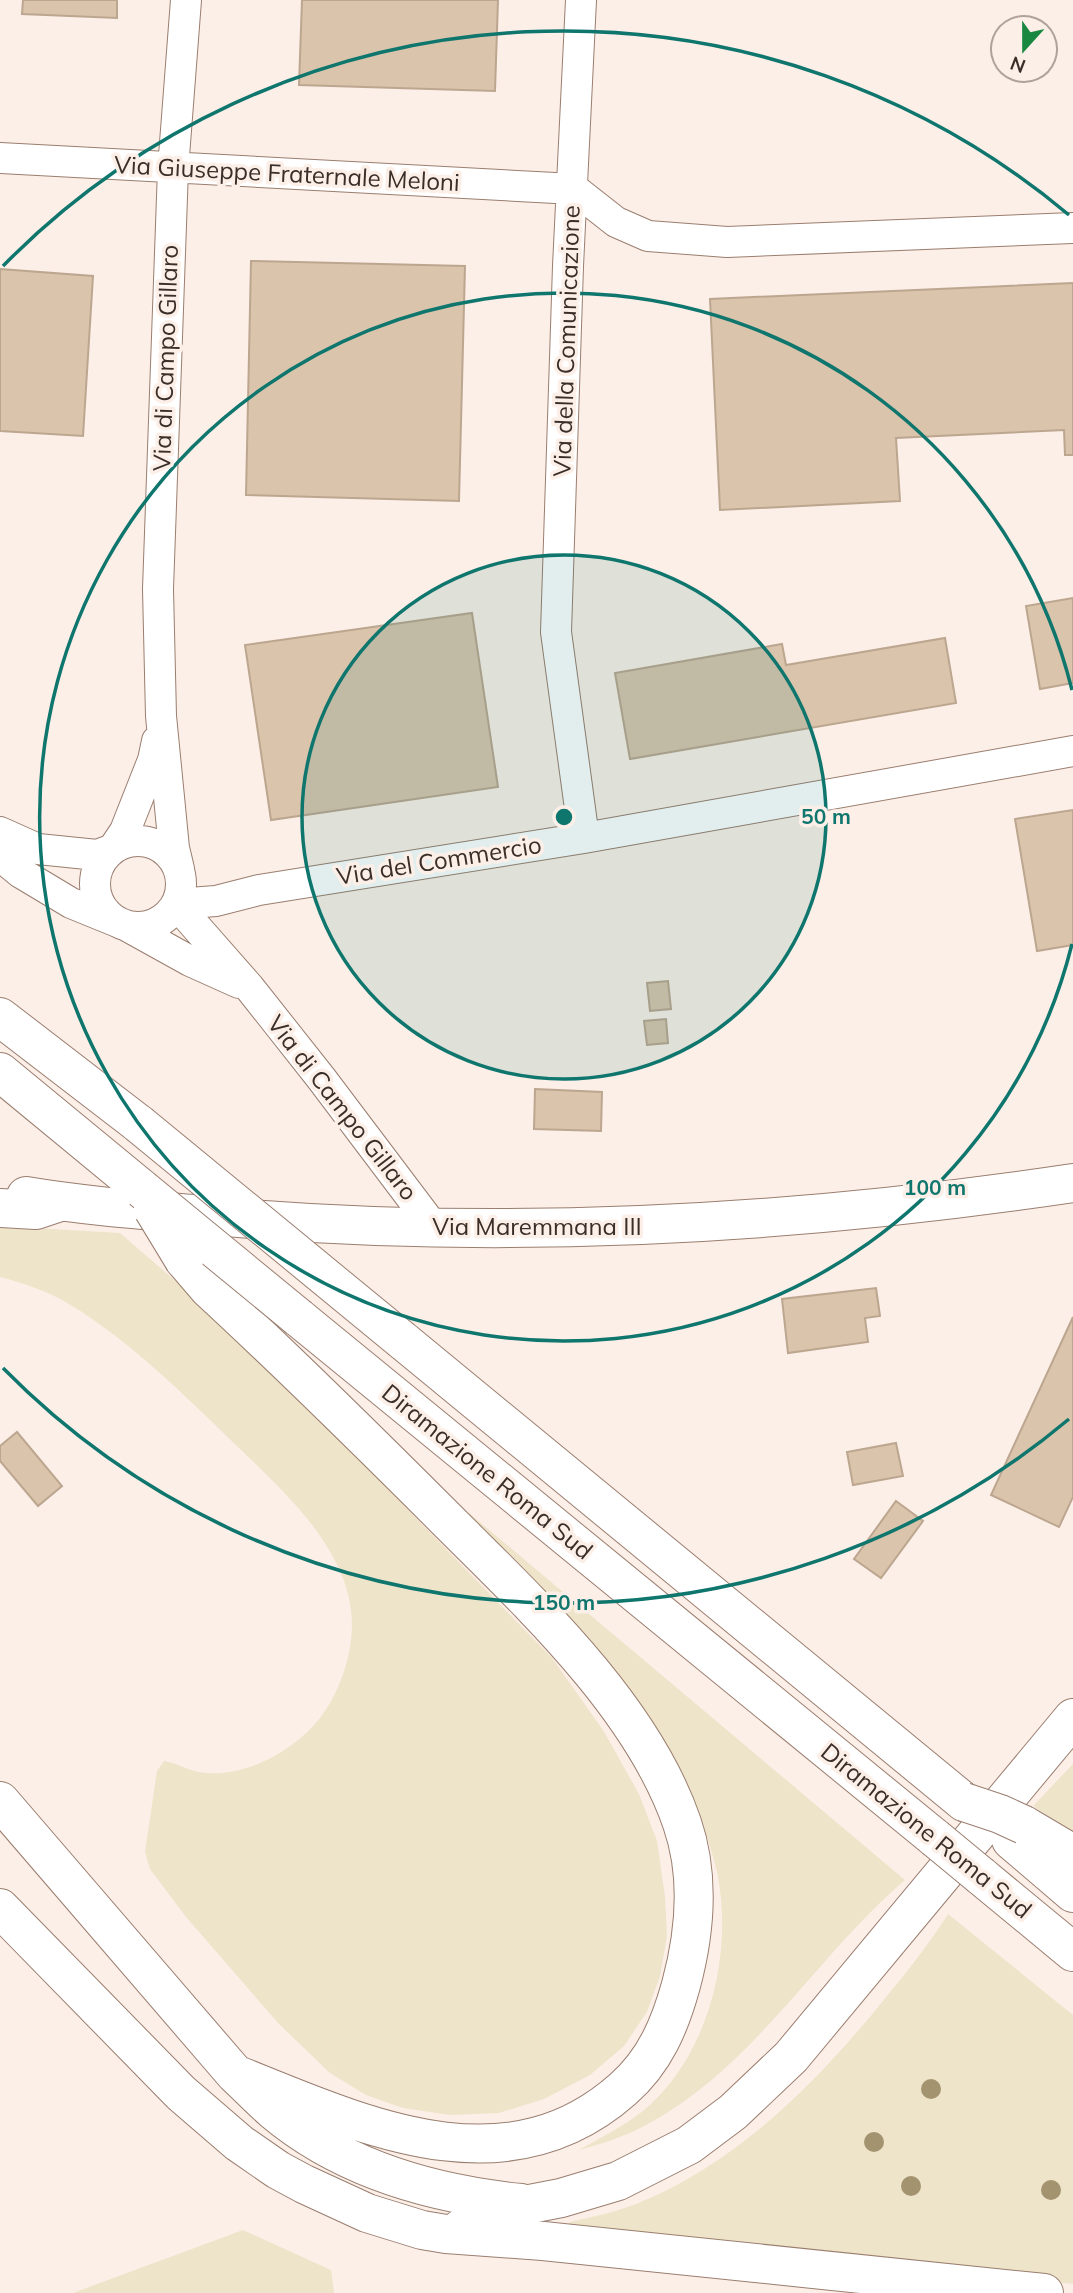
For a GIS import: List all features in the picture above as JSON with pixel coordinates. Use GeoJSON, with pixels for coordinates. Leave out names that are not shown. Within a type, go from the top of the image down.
{"type":"FeatureCollection","features":[{"type":"Feature","properties":{"kind":"main road","name":"Diramazione Roma Sud"},"geometry":{"type":"LineString","coordinates":[[0,1017],[139,1124],[964,1802],[1000,1814],[1073,1894]]}},
{"type":"Feature","properties":{"kind":"main road","name":"Diramazione Roma Sud"},"geometry":{"type":"LineString","coordinates":[[0,1072],[1073,1952]]}},
{"type":"Feature","properties":{"kind":"main road","name":"Via Maremmana III"},"geometry":{"type":"LineString","coordinates":[[0,1192],[60,1202],[269,1221],[521,1230],[659,1226],[806,1216],[906,1206],[1073,1183]]}},
{"type":"Feature","properties":{"kind":"main road"},"geometry":{"type":"LineString","coordinates":[[142,1189],[176,1250],[202,1282],[401,1474],[527,1601],[584,1664],[625,1718],[665,1784],[683,1826],[693,1887],[685,1971],[673,2013],[657,2049],[634,2080],[618,2094],[566,2126],[523,2140],[474,2145],[444,2143],[409,2136],[325,2110],[235,2074]]}},
{"type":"Feature","properties":{"kind":"main road"},"geometry":{"type":"LineString","coordinates":[[0,1208],[36,1210],[60,1202]]}},
{"type":"Feature","properties":{"kind":"main road"},"geometry":{"type":"LineString","coordinates":[[446,2234],[530,2204],[618,2181],[690,2145],[733,2112],[790,2057],[1073,1718]]}},
{"type":"Feature","properties":{"kind":"main road"},"geometry":{"type":"LineString","coordinates":[[0,1801],[235,2074],[274,2111],[298,2129],[354,2161],[387,2175],[472,2198],[530,2204]]}},
{"type":"Feature","properties":{"kind":"main road"},"geometry":{"type":"LineString","coordinates":[[1018,1833],[1073,1854]]}},
{"type":"Feature","properties":{"kind":"main road"},"geometry":{"type":"LineString","coordinates":[[0,1908],[181,2093],[239,2143],[278,2170],[328,2197],[396,2223],[446,2234],[543,2241],[1044,2293]]}},
{"type":"Feature","properties":{"kind":"street","name":"Via di Campo Gillaro"},"geometry":{"type":"LineString","coordinates":[[179,869],[174,848],[161,716],[158,589],[173,169],[186,0]]}},
{"type":"Feature","properties":{"kind":"street"},"geometry":{"type":"LineString","coordinates":[[573,189],[581,0]]}},
{"type":"Feature","properties":{"kind":"street","name":"Via Giuseppe Fraternale Meloni"},"geometry":{"type":"LineString","coordinates":[[0,158],[573,189]]}},
{"type":"Feature","properties":{"kind":"street","name":"Via della Comunicazione"},"geometry":{"type":"LineString","coordinates":[[573,189],[616,222],[648,236],[727,242],[1073,228]]}},
{"type":"Feature","properties":{"kind":"street","name":"Via della Comunicazione"},"geometry":{"type":"LineString","coordinates":[[573,189],[556,632],[584,838]]}},
{"type":"Feature","properties":{"kind":"street","name":"Via di Campo Gillaro"},"geometry":{"type":"LineString","coordinates":[[113,849],[125,831],[153,760],[161,716]]}},
{"type":"Feature","properties":{"kind":"street","name":"Via del Commercio"},"geometry":{"type":"LineString","coordinates":[[176,904],[216,901],[259,890],[584,838],[1073,751]]}},
{"type":"Feature","properties":{"kind":"street"},"geometry":{"type":"LineString","coordinates":[[0,832],[38,849],[97,855],[127,842],[156,844],[167,852],[179,869],[181,883],[176,904],[158,922],[143,927],[125,925],[71,903],[21,873],[0,856]]}},
{"type":"Feature","properties":{"kind":"street"},"geometry":{"type":"LineString","coordinates":[[113,849],[103,858],[98,868],[95,889],[99,902],[109,916],[190,961],[249,987]]}},
{"type":"Feature","properties":{"kind":"street","name":"Via del Commercio"},"geometry":{"type":"LineString","coordinates":[[179,869],[190,876],[259,890]]}},
{"type":"Feature","properties":{"kind":"street","name":"Via di Campo Gillaro"},"geometry":{"type":"LineString","coordinates":[[176,904],[249,987],[435,1229]]}},
{"type":"Feature","properties":{"kind":"shaded area"},"geometry":{"type":"Polygon","coordinates":[[[0,1226],[120,1233],[239,1336],[552,1658],[603,1730],[639,1794],[657,1841],[667,1936],[660,1976],[647,2012],[624,2046],[590,2075],[544,2099],[499,2113],[450,2115],[403,2108],[366,2095],[330,2073],[279,2024],[186,1917],[150,1869],[145,1852],[157,1771],[164,1761],[199,1772],[234,1771],[268,1759],[299,1739],[323,1714],[343,1676],[352,1632],[349,1596],[334,1559],[307,1518],[273,1481],[178,1389],[115,1335],[69,1304],[53,1295],[0,1277],[0,1226]]]}},
{"type":"Feature","properties":{"kind":"shaded area"},"geometry":{"type":"Polygon","coordinates":[[[469,1513],[905,1880],[872,1910],[781,2011],[718,2075],[683,2103],[644,2126],[579,2150],[643,2111],[666,2088],[685,2062],[700,2033],[711,2002],[722,1936],[717,1872],[701,1820],[469,1521],[469,1513]]]}},
{"type":"Feature","properties":{"kind":"shaded area"},"geometry":{"type":"Polygon","coordinates":[[[1073,1764],[1073,1842],[1047,1823],[1048,1816],[1033,1806],[1073,1764]]]}},
{"type":"Feature","properties":{"kind":"shaded area"},"geometry":{"type":"Polygon","coordinates":[[[948,1914],[1073,2015],[1073,2284],[567,2228],[570,2222],[628,2207],[671,2188],[705,2169],[767,2123],[823,2070],[849,2041],[931,1940],[948,1914]]]}},
{"type":"Feature","properties":{"kind":"shaded area"},"geometry":{"type":"Polygon","coordinates":[[[243,2230],[331,2270],[334,2293],[73,2293],[243,2230]]]}},
{"type":"Feature","properties":{"kind":"building"},"geometry":{"type":"Polygon","coordinates":[[[23,0],[117,0],[117,18],[22,14],[23,0]]]}},
{"type":"Feature","properties":{"kind":"building"},"geometry":{"type":"Polygon","coordinates":[[[302,0],[498,0],[495,91],[299,85],[302,0]]]}},
{"type":"Feature","properties":{"kind":"building"},"geometry":{"type":"Polygon","coordinates":[[[251,261],[465,266],[459,501],[246,495],[251,261]]]}},
{"type":"Feature","properties":{"kind":"building"},"geometry":{"type":"Polygon","coordinates":[[[0,269],[93,276],[83,436],[0,431],[0,269]]]}},
{"type":"Feature","properties":{"kind":"building"},"geometry":{"type":"Polygon","coordinates":[[[1073,283],[1073,455],[1065,455],[1064,430],[896,438],[900,501],[720,510],[710,299],[1073,283]]]}},
{"type":"Feature","properties":{"kind":"building"},"geometry":{"type":"Polygon","coordinates":[[[1073,598],[1073,683],[1040,689],[1026,606],[1073,598]]]}},
{"type":"Feature","properties":{"kind":"building"},"geometry":{"type":"Polygon","coordinates":[[[472,613],[498,787],[271,820],[245,645],[472,613]]]}},
{"type":"Feature","properties":{"kind":"building"},"geometry":{"type":"Polygon","coordinates":[[[945,638],[956,703],[630,759],[615,673],[782,644],[786,665],[945,638]]]}},
{"type":"Feature","properties":{"kind":"building"},"geometry":{"type":"Polygon","coordinates":[[[1073,810],[1073,945],[1037,951],[1015,819],[1073,810]]]}},
{"type":"Feature","properties":{"kind":"building"},"geometry":{"type":"Polygon","coordinates":[[[668,981],[671,1009],[650,1011],[647,983],[668,981]]]}},
{"type":"Feature","properties":{"kind":"building"},"geometry":{"type":"Polygon","coordinates":[[[666,1019],[668,1043],[647,1045],[644,1021],[666,1019]]]}},
{"type":"Feature","properties":{"kind":"building"},"geometry":{"type":"Polygon","coordinates":[[[535,1089],[602,1092],[601,1131],[534,1129],[535,1089]]]}},
{"type":"Feature","properties":{"kind":"building"},"geometry":{"type":"Polygon","coordinates":[[[876,1288],[880,1316],[865,1318],[868,1342],[788,1353],[782,1299],[876,1288]]]}},
{"type":"Feature","properties":{"kind":"building"},"geometry":{"type":"Polygon","coordinates":[[[1073,1317],[1073,1497],[1059,1527],[991,1495],[1073,1317]]]}},
{"type":"Feature","properties":{"kind":"building"},"geometry":{"type":"Polygon","coordinates":[[[17,1432],[62,1486],[38,1506],[0,1461],[0,1446],[17,1432]]]}},
{"type":"Feature","properties":{"kind":"building"},"geometry":{"type":"Polygon","coordinates":[[[896,1443],[903,1476],[853,1485],[847,1452],[896,1443]]]}},
{"type":"Feature","properties":{"kind":"building"},"geometry":{"type":"Polygon","coordinates":[[[896,1501],[923,1521],[881,1578],[854,1559],[896,1501]]]}}]}
